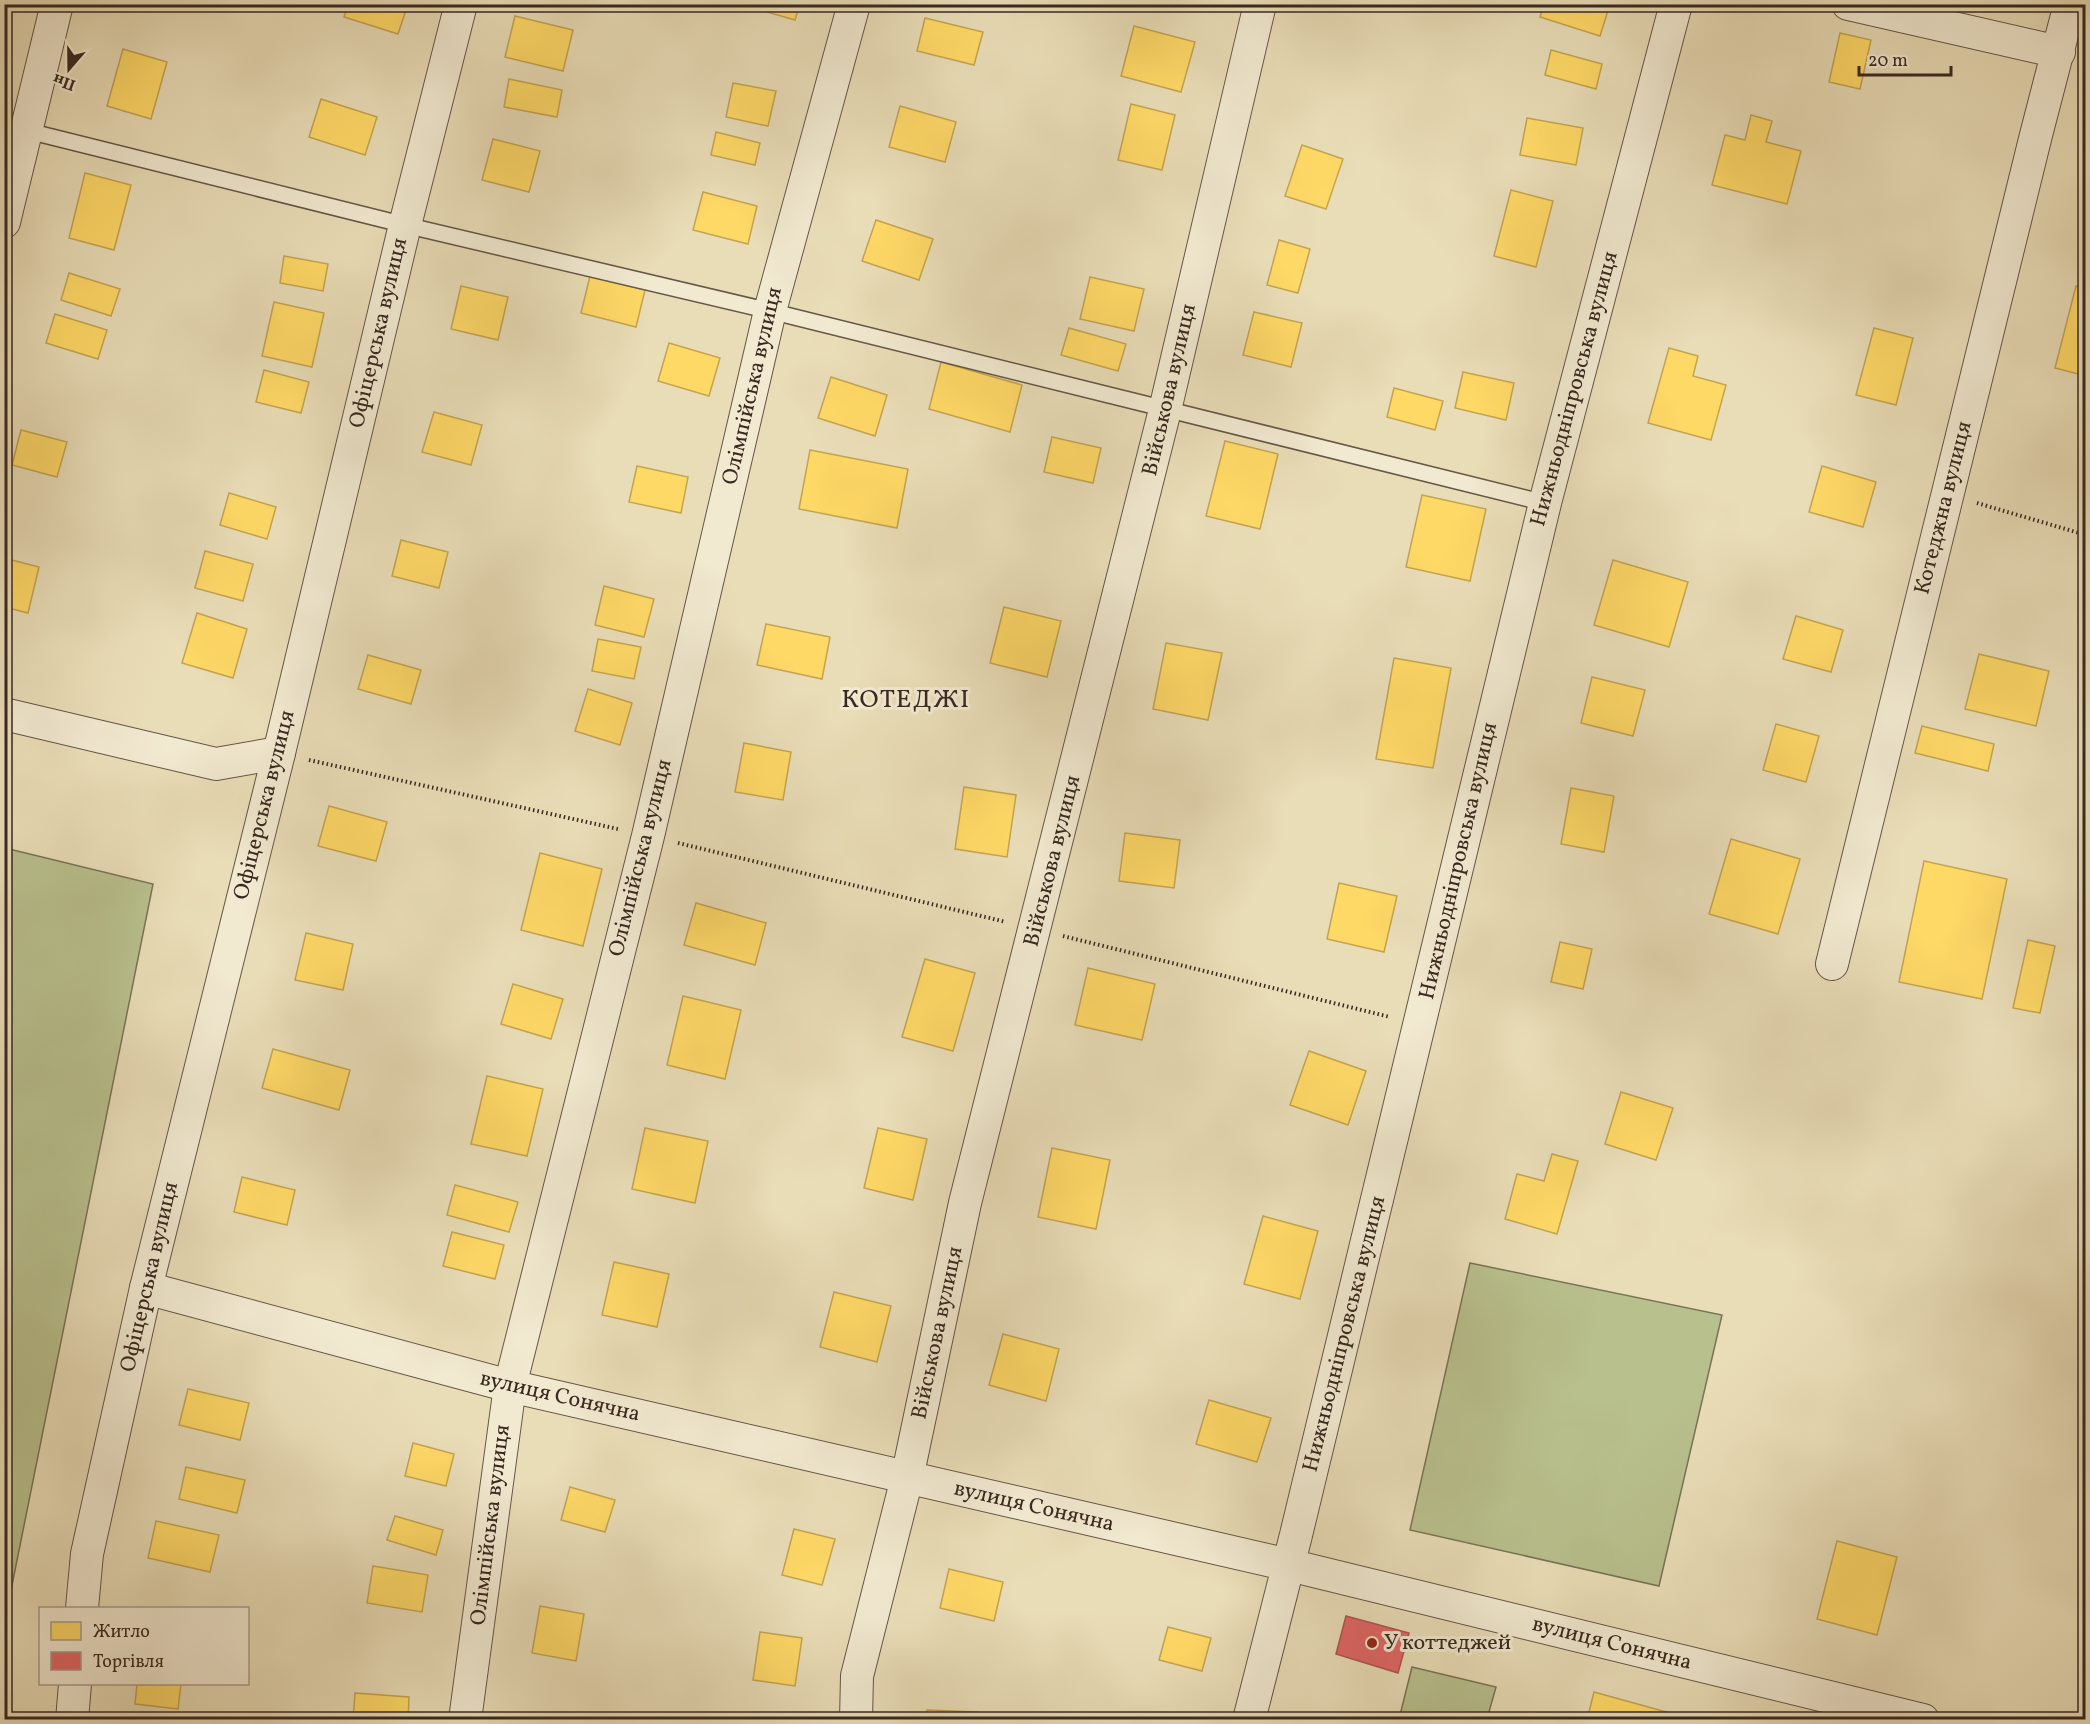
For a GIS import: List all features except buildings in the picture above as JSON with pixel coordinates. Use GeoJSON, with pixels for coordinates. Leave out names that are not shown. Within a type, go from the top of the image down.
{"type":"FeatureCollection","features":[{"type":"Feature","properties":{"kind":"street"},"geometry":{"type":"LineString","coordinates":[[4,222],[57,4]]}},
{"type":"Feature","properties":{"kind":"street","name":"Офіцерська вулиця"},"geometry":{"type":"LineString","coordinates":[[82,1607],[87,1554],[146,1288],[461,4]]}},
{"type":"Feature","properties":{"kind":"street","name":"Олімпійська вулиця"},"geometry":{"type":"LineString","coordinates":[[465,1719],[510,1386],[648,836],[770,311],[854,4]]}},
{"type":"Feature","properties":{"kind":"street","name":"Військова вулиця"},"geometry":{"type":"LineString","coordinates":[[856,1719],[857,1676],[906,1478],[966,1203],[1166,410],[1260,4]]}},
{"type":"Feature","properties":{"kind":"street","name":"Нижньодніпровська вулиця"},"geometry":{"type":"LineString","coordinates":[[1249,1719],[1289,1565],[1545,503],[1676,4]]}},
{"type":"Feature","properties":{"kind":"street"},"geometry":{"type":"LineString","coordinates":[[1848,4],[2059,52]]}},
{"type":"Feature","properties":{"kind":"street","name":"Котеджна вулиця"},"geometry":{"type":"LineString","coordinates":[[1832,964],[2070,4]]}},
{"type":"Feature","properties":{"kind":"street"},"geometry":{"type":"LineString","coordinates":[[4,714],[216,764],[279,753]]}},
{"type":"Feature","properties":{"kind":"street","name":"вулиця Сонячна"},"geometry":{"type":"LineString","coordinates":[[146,1288],[510,1386],[1289,1565],[1839,1710],[1923,1719]]}},
{"type":"Feature","properties":{"kind":"street"},"geometry":{"type":"LineString","coordinates":[[72,1719],[75,1685]]}},
{"type":"Feature","properties":{"kind":"lane"},"geometry":{"type":"LineString","coordinates":[[28,130],[405,225],[770,311],[1545,503]]}},
{"type":"Feature","properties":{"kind":"path"},"geometry":{"type":"LineString","coordinates":[[1948,494],[2085,535]]}},
{"type":"Feature","properties":{"kind":"path"},"geometry":{"type":"LineString","coordinates":[[279,753],[648,836],[1420,1024]]}},
{"type":"Feature","properties":{"kind":"green space"},"geometry":{"type":"Polygon","coordinates":[[[4,848],[153,884],[5,1620],[4,848]]]}},
{"type":"Feature","properties":{"kind":"green space"},"geometry":{"type":"Polygon","coordinates":[[[1470,1263],[1722,1315],[1659,1586],[1410,1530],[1470,1263]]]}},
{"type":"Feature","properties":{"kind":"green space"},"geometry":{"type":"Polygon","coordinates":[[[1412,1667],[1496,1687],[1487,1719],[1399,1719],[1412,1667]]]}},
{"type":"Feature","properties":{"kind":"place","name":"У коттеджей"},"geometry":{"type":"Point","coordinates":[1372,1643]}},
{"type":"Feature","properties":{"kind":"district","name":"КОТЕДЖІ"},"geometry":{"type":"Point","coordinates":[906,700]}}]}
